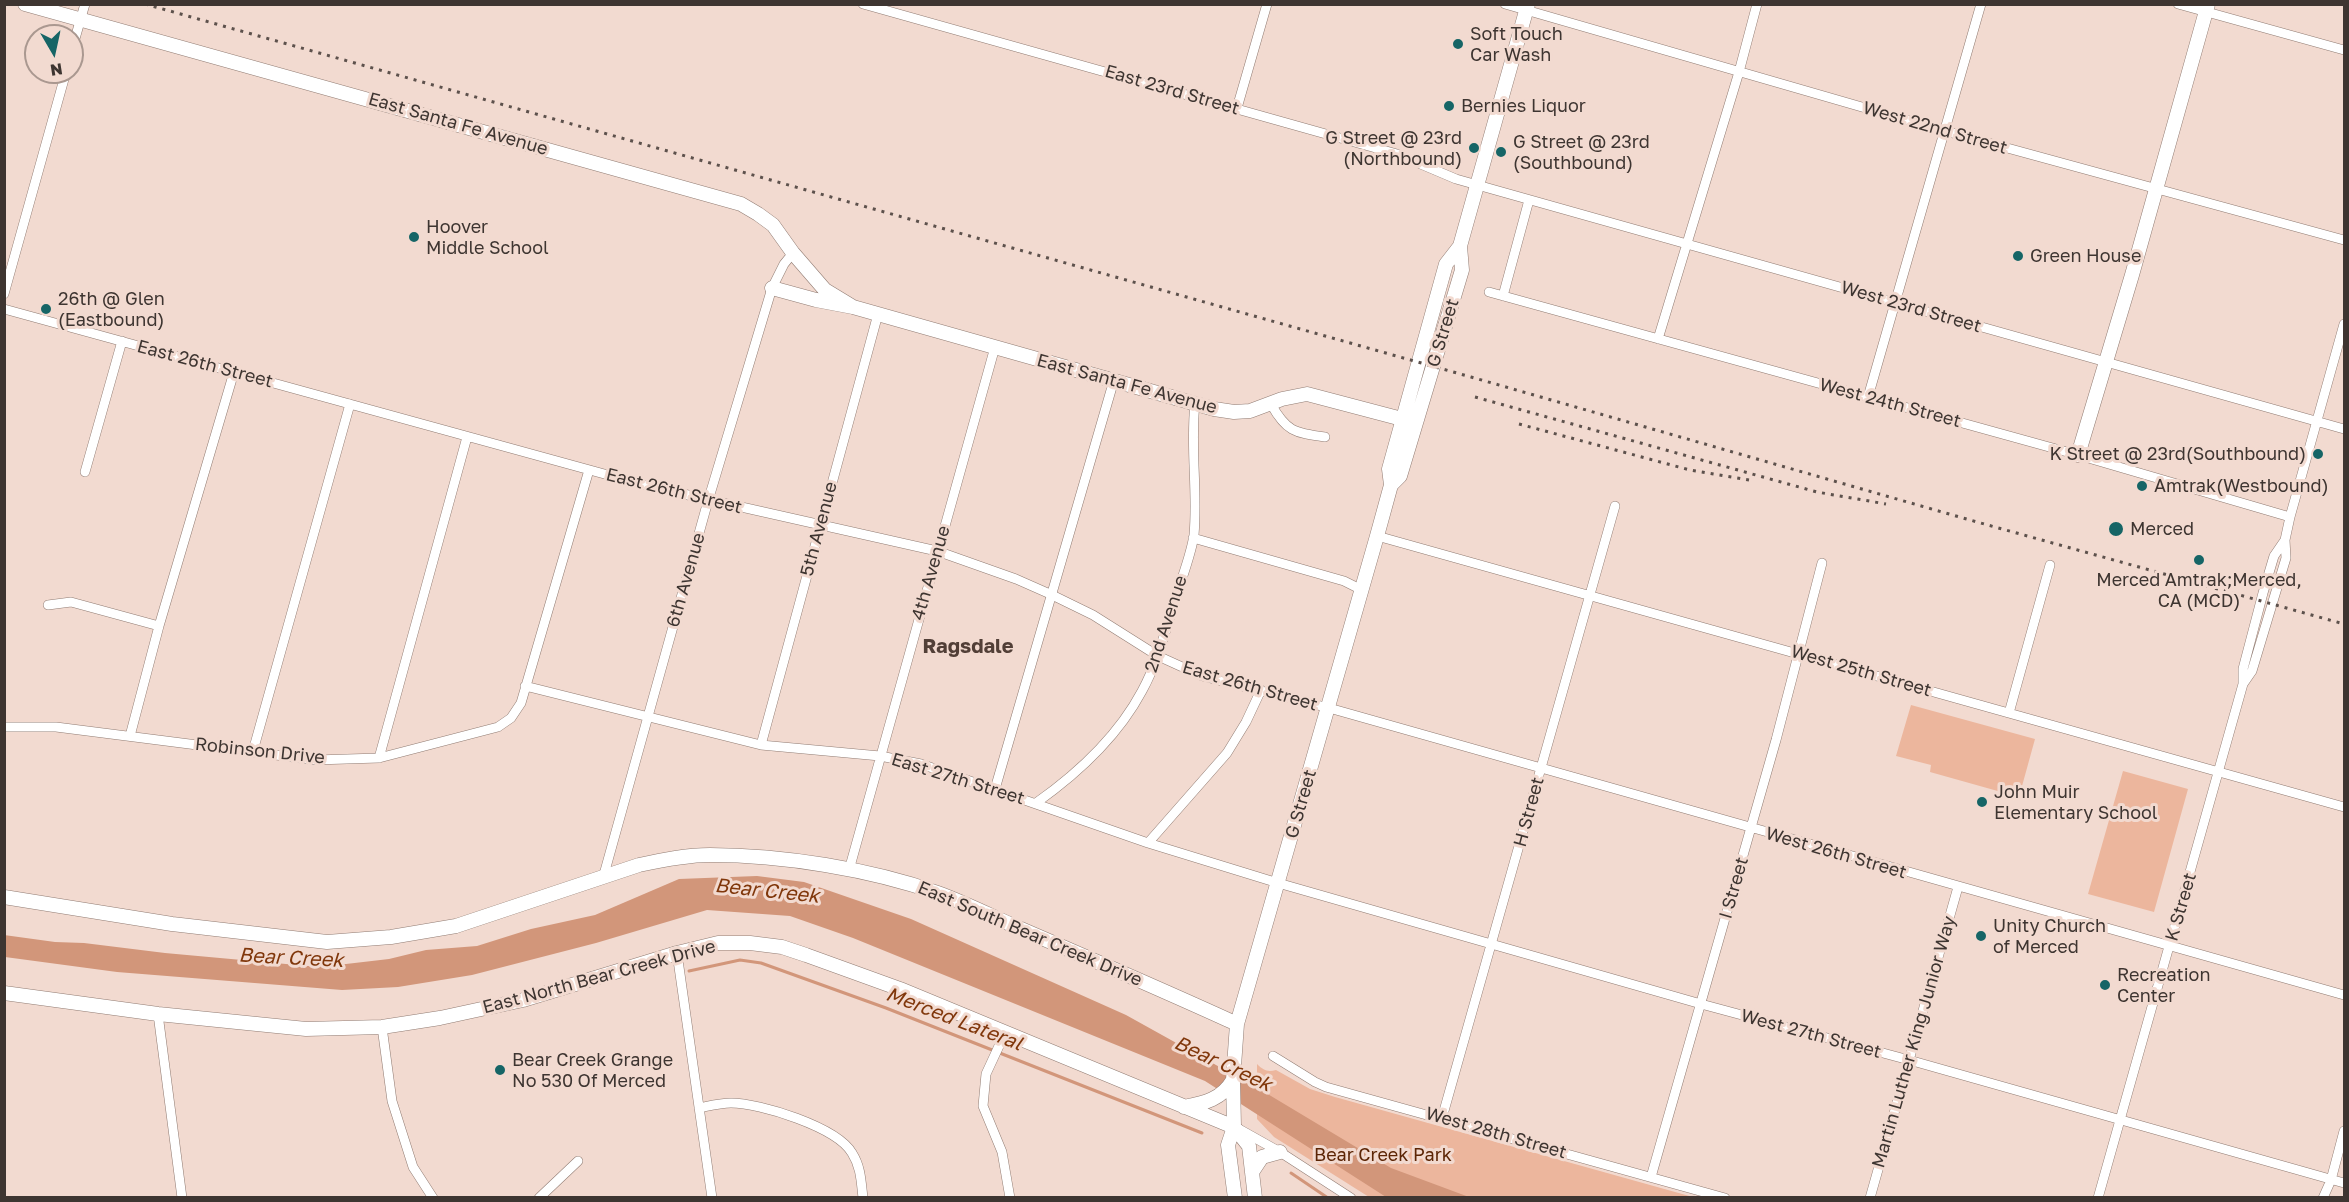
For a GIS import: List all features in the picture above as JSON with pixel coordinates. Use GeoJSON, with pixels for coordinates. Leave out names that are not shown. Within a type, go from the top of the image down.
{"type":"FeatureCollection","features":[{"type":"Feature","properties":{"kind":"street","name":"East Santa Fe Avenue"},"geometry":{"type":"LineString","coordinates":[[25,4],[741,204],[758,213],[773,225],[793,253],[825,290],[853,307]]}},
{"type":"Feature","properties":{"kind":"street"},"geometry":{"type":"LineString","coordinates":[[79,24],[85,4]]}},
{"type":"Feature","properties":{"kind":"street","name":"East 23rd Street"},"geometry":{"type":"LineString","coordinates":[[863,4],[1397,154],[1443,175],[1478,185]]}},
{"type":"Feature","properties":{"kind":"street"},"geometry":{"type":"LineString","coordinates":[[1237,108],[1267,4]]}},
{"type":"Feature","properties":{"kind":"street","name":"West 22nd Street"},"geometry":{"type":"LineString","coordinates":[[1505,4],[1527,7],[1739,72],[1945,131],[2344,240]]}},
{"type":"Feature","properties":{"kind":"street"},"geometry":{"type":"LineString","coordinates":[[1658,339],[1739,72],[1756,4]]}},
{"type":"Feature","properties":{"kind":"street"},"geometry":{"type":"LineString","coordinates":[[1868,397],[1922,217],[1981,4]]}},
{"type":"Feature","properties":{"kind":"street"},"geometry":{"type":"LineString","coordinates":[[2178,4],[2207,8],[2344,50]]}},
{"type":"Feature","properties":{"kind":"street","name":"G Street"},"geometry":{"type":"LineString","coordinates":[[1391,485],[1400,476],[1462,270],[1460,246],[1527,7]]}},
{"type":"Feature","properties":{"kind":"street"},"geometry":{"type":"LineString","coordinates":[[2078,455],[2157,188],[2207,8]]}},
{"type":"Feature","properties":{"kind":"street"},"geometry":{"type":"LineString","coordinates":[[4,294],[63,84]]}},
{"type":"Feature","properties":{"kind":"street","name":"West 23rd Street"},"geometry":{"type":"LineString","coordinates":[[1478,185],[2344,429]]}},
{"type":"Feature","properties":{"kind":"street"},"geometry":{"type":"LineString","coordinates":[[1503,296],[1530,200]]}},
{"type":"Feature","properties":{"kind":"street","name":"G Street"},"geometry":{"type":"LineString","coordinates":[[1235,1197],[1228,1145],[1234,1127],[1233,1080],[1237,1024],[1377,536],[1391,485],[1389,469],[1446,264],[1460,246]]}},
{"type":"Feature","properties":{"kind":"street","name":"6th Avenue"},"geometry":{"type":"LineString","coordinates":[[603,878],[708,501],[772,288],[784,264],[793,253]]}},
{"type":"Feature","properties":{"kind":"street","name":"East Santa Fe Avenue"},"geometry":{"type":"LineString","coordinates":[[772,288],[853,307],[1234,412],[1256,410],[1292,396],[1312,395],[1402,419]]}},
{"type":"Feature","properties":{"kind":"street","name":"West 24th Street"},"geometry":{"type":"LineString","coordinates":[[1489,292],[2078,455],[2290,517]]}},
{"type":"Feature","properties":{"kind":"street","name":"East 26th Street"},"geometry":{"type":"LineString","coordinates":[[4,309],[708,501],[937,551],[1016,579],[1050,594],[1093,615],[1158,656],[1202,676],[1329,708]]}},
{"type":"Feature","properties":{"kind":"street","name":"5th Avenue"},"geometry":{"type":"LineString","coordinates":[[761,745],[878,314]]}},
{"type":"Feature","properties":{"kind":"street","name":"K Street"},"geometry":{"type":"LineString","coordinates":[[2098,1197],[2243,684],[2252,671],[2286,558],[2285,540],[2290,517],[2344,324]]}},
{"type":"Feature","properties":{"kind":"street"},"geometry":{"type":"LineString","coordinates":[[85,472],[122,341]]}},
{"type":"Feature","properties":{"kind":"street","name":"4th Avenue"},"geometry":{"type":"LineString","coordinates":[[849,870],[995,347]]}},
{"type":"Feature","properties":{"kind":"street"},"geometry":{"type":"LineString","coordinates":[[130,736],[159,626],[234,372]]}},
{"type":"Feature","properties":{"kind":"street"},"geometry":{"type":"LineString","coordinates":[[995,789],[1113,380]]}},
{"type":"Feature","properties":{"kind":"street","name":"2nd Avenue"},"geometry":{"type":"LineString","coordinates":[[1036,803],[1060,786],[1101,747],[1142,691],[1158,656],[1193,538],[1197,491],[1192,430],[1195,403]]}},
{"type":"Feature","properties":{"kind":"street"},"geometry":{"type":"LineString","coordinates":[[253,751],[350,404]]}},
{"type":"Feature","properties":{"kind":"street"},"geometry":{"type":"LineString","coordinates":[[1271,404],[1286,426],[1310,435],[1325,437]]}},
{"type":"Feature","properties":{"kind":"street"},"geometry":{"type":"LineString","coordinates":[[379,758],[467,437]]}},
{"type":"Feature","properties":{"kind":"street","name":"Robinson Drive"},"geometry":{"type":"LineString","coordinates":[[4,727],[56,727],[315,760],[379,758],[498,727],[511,718],[521,703],[589,470]]}},
{"type":"Feature","properties":{"kind":"street","name":"H Street"},"geometry":{"type":"LineString","coordinates":[[1442,1118],[1615,507]]}},
{"type":"Feature","properties":{"kind":"street","name":"West 25th Street"},"geometry":{"type":"LineString","coordinates":[[1377,536],[2344,807]]}},
{"type":"Feature","properties":{"kind":"street"},"geometry":{"type":"LineString","coordinates":[[1193,538],[1344,581],[1362,590]]}},
{"type":"Feature","properties":{"kind":"street","name":"I Street"},"geometry":{"type":"LineString","coordinates":[[1651,1177],[1799,653],[1822,563]]}},
{"type":"Feature","properties":{"kind":"street"},"geometry":{"type":"LineString","coordinates":[[2010,713],[2050,564]]}},
{"type":"Feature","properties":{"kind":"street"},"geometry":{"type":"LineString","coordinates":[[48,605],[71,602],[159,626]]}},
{"type":"Feature","properties":{"kind":"street","name":"East 27th Street"},"geometry":{"type":"LineString","coordinates":[[525,686],[761,745],[880,756],[921,764],[1148,843],[1278,883]]}},
{"type":"Feature","properties":{"kind":"street"},"geometry":{"type":"LineString","coordinates":[[1148,843],[1227,753],[1246,722],[1261,690]]}},
{"type":"Feature","properties":{"kind":"street","name":"West 26th Street"},"geometry":{"type":"LineString","coordinates":[[1329,708],[2344,995]]}},
{"type":"Feature","properties":{"kind":"street","name":"East South Bear Creek Drive"},"geometry":{"type":"LineString","coordinates":[[4,897],[172,924],[327,942],[391,937],[456,926],[659,861],[709,855],[803,863],[878,875],[938,893],[1100,961],[1237,1024]]}},
{"type":"Feature","properties":{"kind":"street","name":"West 27th Street"},"geometry":{"type":"LineString","coordinates":[[1278,883],[1490,945],[2344,1183]]}},
{"type":"Feature","properties":{"kind":"street","name":"Martin Luther King Junior Way"},"geometry":{"type":"LineString","coordinates":[[1870,1197],[1959,887]]}},
{"type":"Feature","properties":{"kind":"street","name":"East North Bear Creek Drive"},"geometry":{"type":"LineString","coordinates":[[4,993],[158,1014],[306,1029],[382,1027],[440,1018],[523,1000],[677,953],[718,943],[750,943],[782,947],[900,989],[1002,1038],[1234,1127]]}},
{"type":"Feature","properties":{"kind":"street"},"geometry":{"type":"LineString","coordinates":[[677,953],[712,1197]]}},
{"type":"Feature","properties":{"kind":"street"},"geometry":{"type":"LineString","coordinates":[[158,1014],[182,1197]]}},
{"type":"Feature","properties":{"kind":"street"},"geometry":{"type":"LineString","coordinates":[[382,1027],[392,1101],[413,1167],[432,1197]]}},
{"type":"Feature","properties":{"kind":"street"},"geometry":{"type":"LineString","coordinates":[[1002,1038],[986,1074],[983,1106],[1002,1152],[1010,1197]]}},
{"type":"Feature","properties":{"kind":"street","name":"West 28th Street"},"geometry":{"type":"LineString","coordinates":[[1273,1056],[1326,1087],[1725,1197]]}},
{"type":"Feature","properties":{"kind":"street"},"geometry":{"type":"LineString","coordinates":[[1183,1107],[1211,1100],[1227,1089],[1233,1080]]}},
{"type":"Feature","properties":{"kind":"street"},"geometry":{"type":"LineString","coordinates":[[699,1108],[730,1103],[765,1109],[808,1123],[835,1136],[851,1151],[860,1171],[863,1197]]}},
{"type":"Feature","properties":{"kind":"street"},"geometry":{"type":"LineString","coordinates":[[1234,1127],[1280,1152],[1351,1197]]}},
{"type":"Feature","properties":{"kind":"street","name":"G Street"},"geometry":{"type":"LineString","coordinates":[[1234,1127],[1249,1146],[1255,1197]]}},
{"type":"Feature","properties":{"kind":"street"},"geometry":{"type":"LineString","coordinates":[[2323,1197],[2331,1180],[2344,1131]]}},
{"type":"Feature","properties":{"kind":"street"},"geometry":{"type":"LineString","coordinates":[[1251,1172],[1262,1157],[1280,1152]]}},
{"type":"Feature","properties":{"kind":"street"},"geometry":{"type":"LineString","coordinates":[[539,1197],[578,1161]]}},
{"type":"Feature","properties":{"kind":"green space"},"geometry":{"type":"Polygon","coordinates":[[[1911,705],[2035,739],[2019,797],[1930,772],[1931,765],[1896,756],[1911,705]]]}},
{"type":"Feature","properties":{"kind":"green space"},"geometry":{"type":"Polygon","coordinates":[[[2123,771],[2188,789],[2154,912],[2088,894],[2123,771]]]}},
{"type":"Feature","properties":{"kind":"green space","name":"Bear Creek Park"},"geometry":{"type":"Polygon","coordinates":[[[1257,1064],[1266,1070],[1276,1070],[1310,1089],[1335,1097],[1693,1197],[1369,1197],[1274,1137],[1257,1119],[1257,1064]]]}},
{"type":"Feature","properties":{"kind":"water","name":"Bear Creek"},"geometry":{"type":"Polygon","coordinates":[[[757,876],[804,882],[911,919],[1126,1015],[1261,1090],[1391,1168],[1469,1197],[1386,1197],[1205,1081],[853,938],[790,916],[707,910],[596,943],[472,975],[398,987],[342,990],[117,972],[5,957],[4,935],[308,966],[346,964],[389,959],[426,950],[477,946],[531,929],[595,915],[679,879],[757,876]]]}},
{"type":"Feature","properties":{"kind":"waterway","name":"Merced Lateral"},"geometry":{"type":"LineString","coordinates":[[689,971],[740,960],[761,963],[886,1008],[1202,1133]]}},
{"type":"Feature","properties":{"kind":"waterway","name":"Merced Lateral"},"geometry":{"type":"LineString","coordinates":[[1291,1173],[1328,1198]]}},
{"type":"Feature","properties":{"kind":"railway"},"geometry":{"type":"LineString","coordinates":[[145,4],[2344,624]]}},
{"type":"Feature","properties":{"kind":"railway"},"geometry":{"type":"LineString","coordinates":[[1475,397],[1817,492],[1886,504]]}},
{"type":"Feature","properties":{"kind":"railway"},"geometry":{"type":"LineString","coordinates":[[1519,424],[1690,470],[1749,480]]}},
{"type":"Feature","properties":{"kind":"place","name":"Soft Touch Car Wash"},"geometry":{"type":"Point","coordinates":[1458,44]}},
{"type":"Feature","properties":{"kind":"place","name":"Bernies Liquor"},"geometry":{"type":"Point","coordinates":[1449,106]}},
{"type":"Feature","properties":{"kind":"place","name":"G Street @ 23rd (Northbound)"},"geometry":{"type":"Point","coordinates":[1474,148]}},
{"type":"Feature","properties":{"kind":"place","name":"G Street @ 23rd (Southbound)"},"geometry":{"type":"Point","coordinates":[1501,152]}},
{"type":"Feature","properties":{"kind":"place","name":"Hoover Middle School"},"geometry":{"type":"Point","coordinates":[414,237]}},
{"type":"Feature","properties":{"kind":"place","name":"Green House"},"geometry":{"type":"Point","coordinates":[2018,256]}},
{"type":"Feature","properties":{"kind":"place","name":"26th @ Glen (Eastbound)"},"geometry":{"type":"Point","coordinates":[46,309]}},
{"type":"Feature","properties":{"kind":"place","name":"K Street @ 23rd(Southbound)"},"geometry":{"type":"Point","coordinates":[2318,454]}},
{"type":"Feature","properties":{"kind":"place","name":"Amtrak(Westbound)"},"geometry":{"type":"Point","coordinates":[2142,486]}},
{"type":"Feature","properties":{"kind":"place","name":"Merced"},"geometry":{"type":"Point","coordinates":[2116,529]}},
{"type":"Feature","properties":{"kind":"place","name":"Merced Amtrak;Merced, CA (MCD)"},"geometry":{"type":"Point","coordinates":[2199,560]}},
{"type":"Feature","properties":{"kind":"place","name":"John Muir Elementary School"},"geometry":{"type":"Point","coordinates":[1982,802]}},
{"type":"Feature","properties":{"kind":"place","name":"Unity Church of Merced"},"geometry":{"type":"Point","coordinates":[1981,936]}},
{"type":"Feature","properties":{"kind":"place","name":"Recreation Center"},"geometry":{"type":"Point","coordinates":[2105,985]}},
{"type":"Feature","properties":{"kind":"place","name":"Bear Creek Grange No 530 Of Merced"},"geometry":{"type":"Point","coordinates":[500,1070]}},
{"type":"Feature","properties":{"kind":"district","name":"Ragsdale"},"geometry":{"type":"Point","coordinates":[968,647]}}]}
